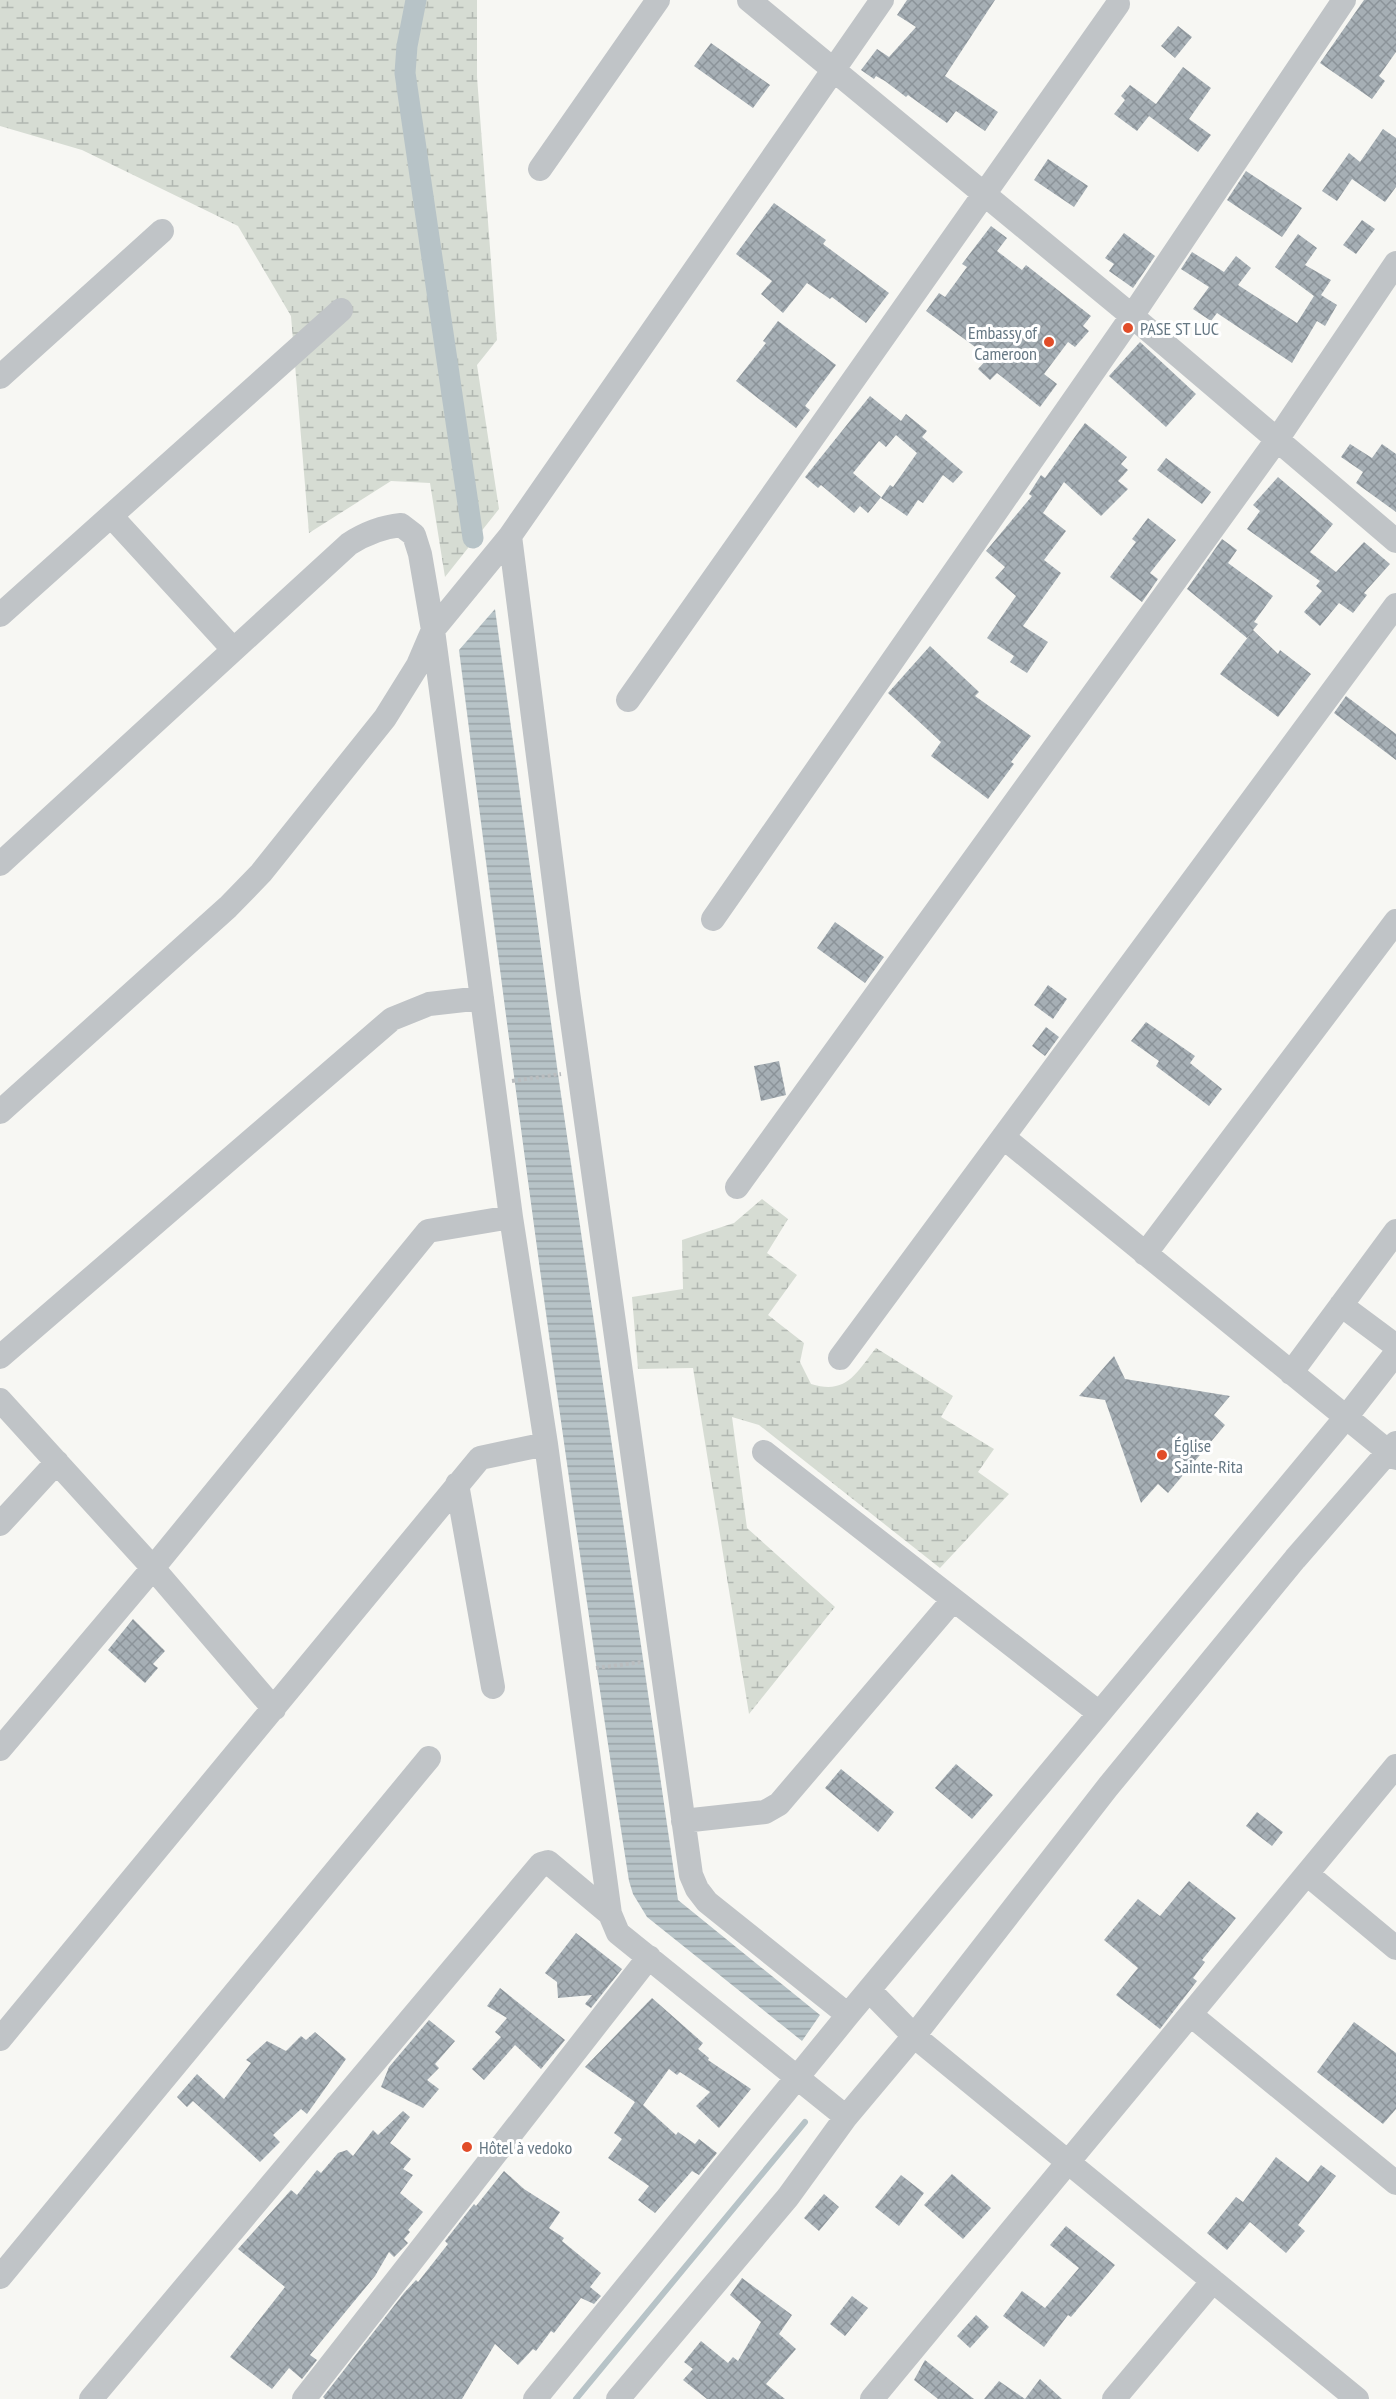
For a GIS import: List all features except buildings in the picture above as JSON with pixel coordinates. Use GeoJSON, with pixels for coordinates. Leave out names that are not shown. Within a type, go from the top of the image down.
{"type":"FeatureCollection","features":[{"type":"Feature","properties":{"kind":"street"},"geometry":{"type":"LineString","coordinates":[[540,169],[658,0]]}},
{"type":"Feature","properties":{"kind":"street"},"geometry":{"type":"LineString","coordinates":[[749,0],[1132,316],[1396,541]]}},
{"type":"Feature","properties":{"kind":"street"},"geometry":{"type":"LineString","coordinates":[[0,1112],[228,907],[261,873],[385,718],[418,665],[433,630],[510,536],[882,0]]}},
{"type":"Feature","properties":{"kind":"street"},"geometry":{"type":"LineString","coordinates":[[713,920],[1132,316],[1344,0]]}},
{"type":"Feature","properties":{"kind":"street"},"geometry":{"type":"LineString","coordinates":[[628,700],[1118,4]]}},
{"type":"Feature","properties":{"kind":"street"},"geometry":{"type":"LineString","coordinates":[[0,377],[162,231]]}},
{"type":"Feature","properties":{"kind":"street"},"geometry":{"type":"LineString","coordinates":[[737,1187],[1276,441],[1396,263]]}},
{"type":"Feature","properties":{"kind":"street"},"geometry":{"type":"LineString","coordinates":[[0,615],[341,310]]}},
{"type":"Feature","properties":{"kind":"street"},"geometry":{"type":"LineString","coordinates":[[112,517],[232,649]]}},
{"type":"Feature","properties":{"kind":"street"},"geometry":{"type":"LineString","coordinates":[[0,864],[349,544],[366,533],[386,526],[401,525],[414,535],[433,630],[511,1217],[546,1444],[610,1914],[618,1933],[846,2117]]}},
{"type":"Feature","properties":{"kind":"street"},"geometry":{"type":"LineString","coordinates":[[510,536],[568,992],[691,1875],[696,1889],[707,1902],[848,2015]]}},
{"type":"Feature","properties":{"kind":"street"},"geometry":{"type":"LineString","coordinates":[[840,1358],[1396,605]]}},
{"type":"Feature","properties":{"kind":"street"},"geometry":{"type":"LineString","coordinates":[[1145,1254],[1396,921]]}},
{"type":"Feature","properties":{"kind":"street"},"geometry":{"type":"LineString","coordinates":[[0,1357],[392,1019],[429,1004],[482,998]]}},
{"type":"Feature","properties":{"kind":"street"},"geometry":{"type":"LineString","coordinates":[[618,2399],[788,2197],[846,2117],[914,2036],[1107,1788],[1295,1559],[1394,1451],[1291,1373],[1003,1137]]}},
{"type":"Feature","properties":{"kind":"street"},"geometry":{"type":"LineString","coordinates":[[0,1749],[153,1568],[428,1231],[511,1217]]}},
{"type":"Feature","properties":{"kind":"street"},"geometry":{"type":"LineString","coordinates":[[1291,1373],[1396,1231]]}},
{"type":"Feature","properties":{"kind":"street"},"geometry":{"type":"LineString","coordinates":[[1341,1305],[1396,1346]]}},
{"type":"Feature","properties":{"kind":"street"},"geometry":{"type":"LineString","coordinates":[[535,2399],[848,2015],[1347,1416],[1396,1353]]}},
{"type":"Feature","properties":{"kind":"street"},"geometry":{"type":"LineString","coordinates":[[0,1400],[153,1568],[274,1709]]}},
{"type":"Feature","properties":{"kind":"street"},"geometry":{"type":"LineString","coordinates":[[0,2039],[480,1458],[546,1444]]}},
{"type":"Feature","properties":{"kind":"street"},"geometry":{"type":"LineString","coordinates":[[764,1452],[1099,1713]]}},
{"type":"Feature","properties":{"kind":"street"},"geometry":{"type":"LineString","coordinates":[[0,1524],[57,1462]]}},
{"type":"Feature","properties":{"kind":"street"},"geometry":{"type":"LineString","coordinates":[[457,1484],[493,1687]]}},
{"type":"Feature","properties":{"kind":"street"},"geometry":{"type":"LineString","coordinates":[[683,1821],[765,1812],[779,1804],[953,1600]]}},
{"type":"Feature","properties":{"kind":"street"},"geometry":{"type":"LineString","coordinates":[[0,2277],[429,1758]]}},
{"type":"Feature","properties":{"kind":"street"},"geometry":{"type":"LineString","coordinates":[[872,2399],[1396,1766]]}},
{"type":"Feature","properties":{"kind":"street"},"geometry":{"type":"LineString","coordinates":[[91,2399],[541,1864],[548,1862],[610,1914]]}},
{"type":"Feature","properties":{"kind":"street"},"geometry":{"type":"LineString","coordinates":[[1307,1874],[1396,1948]]}},
{"type":"Feature","properties":{"kind":"street"},"geometry":{"type":"LineString","coordinates":[[304,2399],[649,1957]]}},
{"type":"Feature","properties":{"kind":"street"},"geometry":{"type":"LineString","coordinates":[[870,1991],[914,2036],[1357,2399]]}},
{"type":"Feature","properties":{"kind":"street"},"geometry":{"type":"LineString","coordinates":[[1191,2015],[1396,2183]]}},
{"type":"Feature","properties":{"kind":"street"},"geometry":{"type":"LineString","coordinates":[[1114,2399],[1213,2281]]}},
{"type":"Feature","properties":{"kind":"path"},"geometry":{"type":"LineString","coordinates":[[513,1081],[558,1074]]}},
{"type":"Feature","properties":{"kind":"path"},"geometry":{"type":"LineString","coordinates":[[596,1668],[644,1662]]}},
{"type":"Feature","properties":{"kind":"green space"},"geometry":{"type":"Polygon","coordinates":[[[0,0],[477,0],[477,77],[497,340],[477,365],[499,509],[445,577],[430,483],[391,481],[309,533],[291,316],[238,226],[82,150],[0,126],[0,0]]]}},
{"type":"Feature","properties":{"kind":"green space"},"geometry":{"type":"Polygon","coordinates":[[[762,1199],[788,1219],[767,1253],[797,1275],[768,1315],[804,1343],[800,1362],[811,1384],[834,1387],[842,1384],[856,1373],[876,1348],[953,1396],[941,1417],[994,1449],[978,1472],[1009,1494],[940,1568],[759,1425],[732,1417],[747,1528],[835,1607],[749,1714],[693,1368],[638,1369],[632,1297],[683,1289],[682,1240],[734,1223],[762,1199]]]}},
{"type":"Feature","properties":{"kind":"shaded area"},"geometry":{"type":"Polygon","coordinates":[[[495,609],[558,1074],[678,1900],[820,2015],[802,2041],[647,1917],[633,1894],[629,1881],[540,1266],[459,650],[495,609]]]}},
{"type":"Feature","properties":{"kind":"waterway"},"geometry":{"type":"LineString","coordinates":[[416,0],[407,46],[405,73],[473,538]]}},
{"type":"Feature","properties":{"kind":"waterway"},"geometry":{"type":"LineString","coordinates":[[576,2399],[805,2122]]}},
{"type":"Feature","properties":{"kind":"place","name":"PASE ST LUC"},"geometry":{"type":"Point","coordinates":[1128,328]}},
{"type":"Feature","properties":{"kind":"place","name":"Embassy of Cameroon"},"geometry":{"type":"Point","coordinates":[1049,342]}},
{"type":"Feature","properties":{"kind":"place","name":"Église Sainte-Rita"},"geometry":{"type":"Point","coordinates":[1162,1455]}},
{"type":"Feature","properties":{"kind":"place","name":"Hôtel à vedoko"},"geometry":{"type":"Point","coordinates":[467,2147]}}]}
